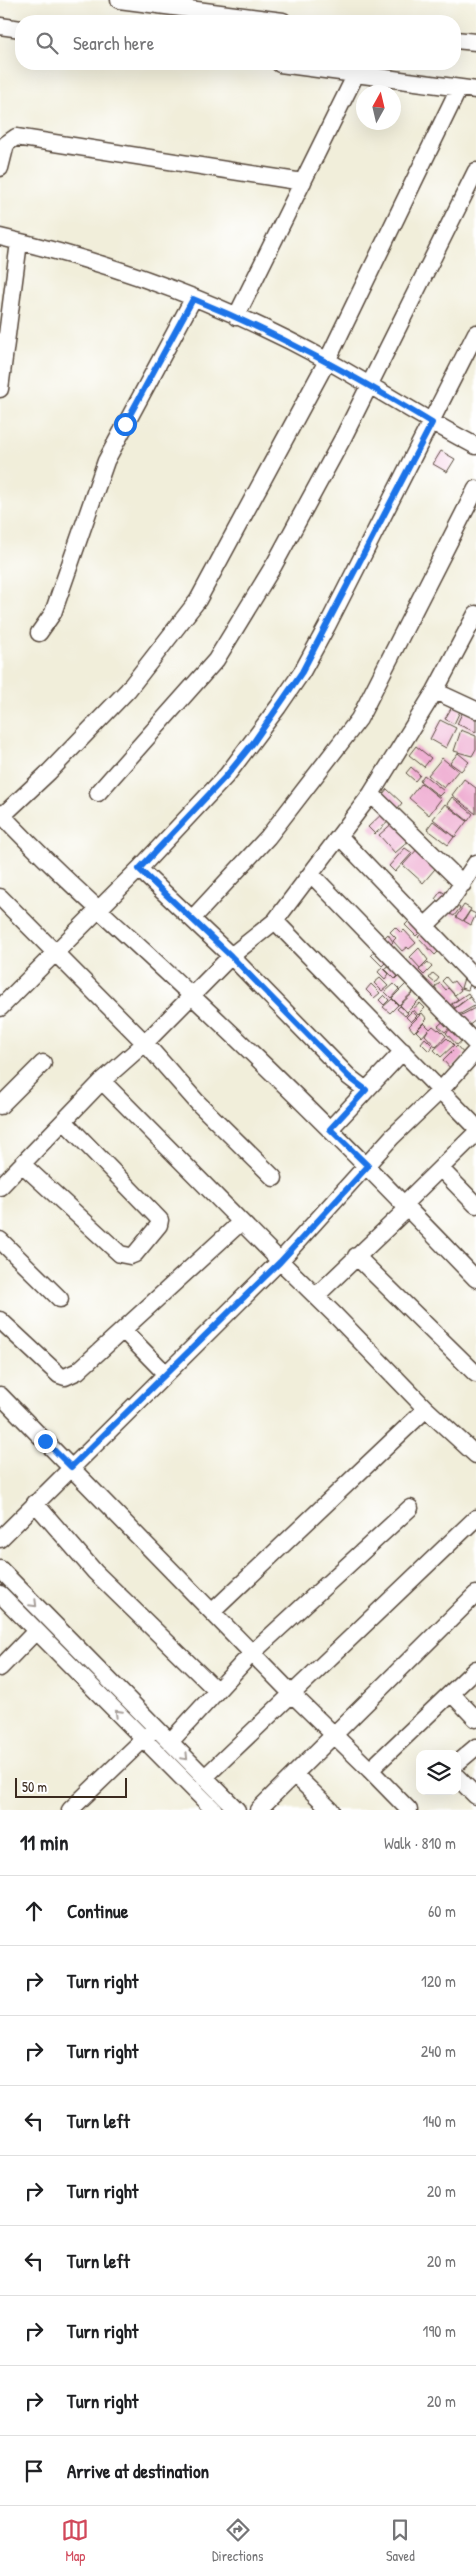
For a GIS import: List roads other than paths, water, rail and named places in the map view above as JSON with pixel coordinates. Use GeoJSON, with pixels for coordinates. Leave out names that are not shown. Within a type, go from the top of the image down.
{"type":"FeatureCollection","features":[{"type":"Feature","properties":{"kind":"street"},"geometry":{"type":"LineString","coordinates":[[119,0],[236,15]]}},
{"type":"Feature","properties":{"kind":"street"},"geometry":{"type":"LineString","coordinates":[[0,26],[15,28]]}},
{"type":"Feature","properties":{"kind":"street"},"geometry":{"type":"LineString","coordinates":[[461,41],[476,42]]}},
{"type":"Feature","properties":{"kind":"street"},"geometry":{"type":"LineString","coordinates":[[326,70],[476,90]]}},
{"type":"Feature","properties":{"kind":"street"},"geometry":{"type":"LineString","coordinates":[[236,317],[356,74]]}},
{"type":"Feature","properties":{"kind":"street"},"geometry":{"type":"LineString","coordinates":[[459,88],[327,361],[198,600],[128,690],[49,772],[1,815],[98,910],[192,996],[368,1166],[476,1279]]}},
{"type":"Feature","properties":{"kind":"street"},"geometry":{"type":"LineString","coordinates":[[0,168],[6,144],[16,137],[303,182]]}},
{"type":"Feature","properties":{"kind":"street"},"geometry":{"type":"LineString","coordinates":[[98,794],[216,660],[274,565],[370,386],[476,171]]}},
{"type":"Feature","properties":{"kind":"street"},"geometry":{"type":"LineString","coordinates":[[0,237],[104,264],[236,317],[327,361],[432,423],[476,446]]}},
{"type":"Feature","properties":{"kind":"street"},"geometry":{"type":"LineString","coordinates":[[0,390],[19,242]]}},
{"type":"Feature","properties":{"kind":"street"},"geometry":{"type":"LineString","coordinates":[[39,633],[53,613],[106,461],[193,299]]}},
{"type":"Feature","properties":{"kind":"street"},"geometry":{"type":"LineString","coordinates":[[0,1008],[139,869],[243,756],[302,672],[432,423],[476,333]]}},
{"type":"Feature","properties":{"kind":"street"},"geometry":{"type":"LineString","coordinates":[[192,919],[268,837],[359,719],[476,489]]}},
{"type":"Feature","properties":{"kind":"street"},"geometry":{"type":"LineString","coordinates":[[0,1187],[102,1081],[145,1043],[231,956],[275,921],[312,875],[371,794],[435,691],[476,614]]}},
{"type":"Feature","properties":{"kind":"street"},"geometry":{"type":"LineString","coordinates":[[435,691],[476,710]]}},
{"type":"Feature","properties":{"kind":"street"},"geometry":{"type":"LineString","coordinates":[[371,794],[463,884]]}},
{"type":"Feature","properties":{"kind":"street"},"geometry":{"type":"LineString","coordinates":[[339,836],[476,979]]}},
{"type":"Feature","properties":{"kind":"street"},"geometry":{"type":"LineString","coordinates":[[425,926],[449,903],[476,863]]}},
{"type":"Feature","properties":{"kind":"street"},"geometry":{"type":"LineString","coordinates":[[139,869],[231,956],[349,1077],[366,1090]]}},
{"type":"Feature","properties":{"kind":"street"},"geometry":{"type":"LineString","coordinates":[[312,875],[476,1044]]}},
{"type":"Feature","properties":{"kind":"street"},"geometry":{"type":"LineString","coordinates":[[0,897],[145,1043],[197,1102],[274,1178]]}},
{"type":"Feature","properties":{"kind":"street"},"geometry":{"type":"LineString","coordinates":[[275,921],[332,982],[403,1051],[476,1127]]}},
{"type":"Feature","properties":{"kind":"street"},"geometry":{"type":"LineString","coordinates":[[330,1129],[403,1051]]}},
{"type":"Feature","properties":{"kind":"street"},"geometry":{"type":"LineString","coordinates":[[0,1539],[280,1262],[392,1137],[440,1091],[476,1051]]}},
{"type":"Feature","properties":{"kind":"street"},"geometry":{"type":"LineString","coordinates":[[0,1106],[43,1063]]}},
{"type":"Feature","properties":{"kind":"street"},"geometry":{"type":"LineString","coordinates":[[102,1081],[426,1409],[476,1455]]}},
{"type":"Feature","properties":{"kind":"street"},"geometry":{"type":"LineString","coordinates":[[22,1164],[120,1254],[130,1256],[135,1254],[159,1226],[160,1220],[64,1121]]}},
{"type":"Feature","properties":{"kind":"street"},"geometry":{"type":"LineString","coordinates":[[316,1296],[476,1133]]}},
{"type":"Feature","properties":{"kind":"street"},"geometry":{"type":"LineString","coordinates":[[441,1168],[476,1205]]}},
{"type":"Feature","properties":{"kind":"street"},"geometry":{"type":"LineString","coordinates":[[0,1320],[59,1376],[65,1377],[78,1371],[241,1222]]}},
{"type":"Feature","properties":{"kind":"street"},"geometry":{"type":"LineString","coordinates":[[0,1240],[60,1300]]}},
{"type":"Feature","properties":{"kind":"street"},"geometry":{"type":"LineString","coordinates":[[356,1256],[476,1374]]}},
{"type":"Feature","properties":{"kind":"street"},"geometry":{"type":"LineString","coordinates":[[123,1330],[166,1374]]}},
{"type":"Feature","properties":{"kind":"street"},"geometry":{"type":"LineString","coordinates":[[0,1395],[292,1694],[409,1810]]}},
{"type":"Feature","properties":{"kind":"street"},"geometry":{"type":"LineString","coordinates":[[212,1612],[426,1409]]}},
{"type":"Feature","properties":{"kind":"street"},"geometry":{"type":"LineString","coordinates":[[35,1503],[96,1572],[216,1690]]}},
{"type":"Feature","properties":{"kind":"street"},"geometry":{"type":"LineString","coordinates":[[170,1742],[252,1653],[410,1508]]}},
{"type":"Feature","properties":{"kind":"street"},"geometry":{"type":"LineString","coordinates":[[205,1777],[476,1518]]}},
{"type":"Feature","properties":{"kind":"street"},"geometry":{"type":"LineString","coordinates":[[0,1569],[237,1810]]}},
{"type":"Feature","properties":{"kind":"street"},"geometry":{"type":"LineString","coordinates":[[0,1594],[214,1810]]}},
{"type":"Feature","properties":{"kind":"street"},"geometry":{"type":"LineString","coordinates":[[258,1810],[476,1594]]}},
{"type":"Feature","properties":{"kind":"street"},"geometry":{"type":"LineString","coordinates":[[0,1668],[36,1631]]}},
{"type":"Feature","properties":{"kind":"street"},"geometry":{"type":"LineString","coordinates":[[370,1770],[476,1669]]}},
{"type":"Feature","properties":{"kind":"street"},"geometry":{"type":"LineString","coordinates":[[451,1693],[476,1719]]}},
{"type":"Feature","properties":{"kind":"street"},"geometry":{"type":"LineString","coordinates":[[70,1810],[144,1740],[155,1727]]}},
{"type":"Feature","properties":{"kind":"street"},"geometry":{"type":"LineString","coordinates":[[461,1760],[476,1747]]}},
{"type":"Feature","properties":{"kind":"street"},"geometry":{"type":"LineString","coordinates":[[294,1774],[331,1810]]}},
{"type":"Feature","properties":{"kind":"street"},"geometry":{"type":"LineString","coordinates":[[461,1781],[476,1796]]}}]}
